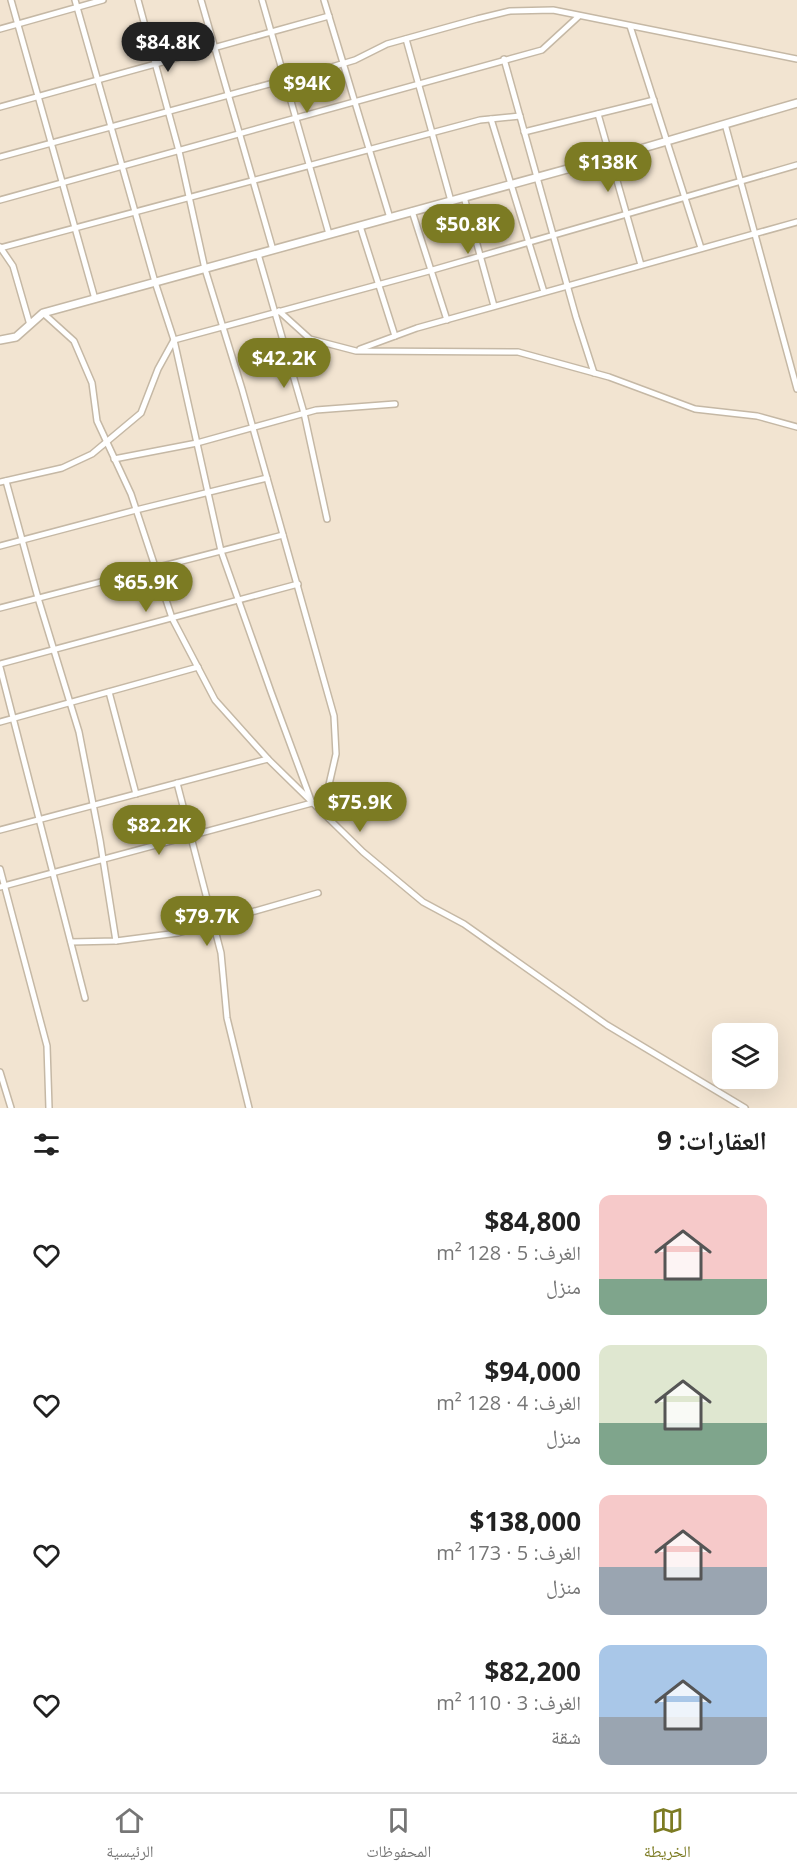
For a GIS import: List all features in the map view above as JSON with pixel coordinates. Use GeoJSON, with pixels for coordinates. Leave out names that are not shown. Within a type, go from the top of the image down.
{"type":"FeatureCollection","features":[{"type":"Feature","properties":{"kind":"street"},"geometry":{"type":"LineString","coordinates":[[11,0],[95,299]]}},
{"type":"Feature","properties":{"kind":"street"},"geometry":{"type":"LineString","coordinates":[[75,0],[174,340],[221,551],[312,803]]}},
{"type":"Feature","properties":{"kind":"street"},"geometry":{"type":"LineString","coordinates":[[0,29],[103,0]]}},
{"type":"Feature","properties":{"kind":"street"},"geometry":{"type":"LineString","coordinates":[[138,0],[179,149],[205,269],[253,427],[334,716],[336,754],[328,789],[320,810]]}},
{"type":"Feature","properties":{"kind":"street"},"geometry":{"type":"LineString","coordinates":[[201,0],[273,250]]}},
{"type":"Feature","properties":{"kind":"street"},"geometry":{"type":"LineString","coordinates":[[262,0],[329,234]]}},
{"type":"Feature","properties":{"kind":"street"},"geometry":{"type":"LineString","coordinates":[[324,0],[390,218]]}},
{"type":"Feature","properties":{"kind":"street"},"geometry":{"type":"LineString","coordinates":[[0,157],[285,80],[343,63],[387,44],[510,11],[553,10],[797,59]]}},
{"type":"Feature","properties":{"kind":"street"},"geometry":{"type":"LineString","coordinates":[[0,107],[329,15]]}},
{"type":"Feature","properties":{"kind":"street"},"geometry":{"type":"LineString","coordinates":[[0,200],[542,50],[579,16]]}},
{"type":"Feature","properties":{"kind":"street"},"geometry":{"type":"LineString","coordinates":[[630,26],[701,248]]}},
{"type":"Feature","properties":{"kind":"street"},"geometry":{"type":"LineString","coordinates":[[406,39],[451,201]]}},
{"type":"Feature","properties":{"kind":"street"},"geometry":{"type":"LineString","coordinates":[[504,59],[594,373]]}},
{"type":"Feature","properties":{"kind":"street"},"geometry":{"type":"LineString","coordinates":[[524,132],[654,100]]}},
{"type":"Feature","properties":{"kind":"street"},"geometry":{"type":"LineString","coordinates":[[0,340],[16,337],[43,314],[668,141],[797,103]]}},
{"type":"Feature","properties":{"kind":"street"},"geometry":{"type":"LineString","coordinates":[[598,114],[641,265]]}},
{"type":"Feature","properties":{"kind":"street"},"geometry":{"type":"LineString","coordinates":[[30,325],[13,266],[0,247],[433,133],[490,119],[520,116]]}},
{"type":"Feature","properties":{"kind":"street"},"geometry":{"type":"LineString","coordinates":[[490,119],[544,292]]}},
{"type":"Feature","properties":{"kind":"street"},"geometry":{"type":"LineString","coordinates":[[725,124],[797,389]]}},
{"type":"Feature","properties":{"kind":"street"},"geometry":{"type":"LineString","coordinates":[[116,941],[113,935],[79,732],[3,482],[62,468],[92,454],[141,413],[158,369],[174,340],[431,270],[797,165]]}},
{"type":"Feature","properties":{"kind":"street"},"geometry":{"type":"LineString","coordinates":[[464,197],[494,306]]}},
{"type":"Feature","properties":{"kind":"street"},"geometry":{"type":"LineString","coordinates":[[412,211],[447,320]]}},
{"type":"Feature","properties":{"kind":"street"},"geometry":{"type":"LineString","coordinates":[[356,351],[395,336],[494,306],[797,222]]}},
{"type":"Feature","properties":{"kind":"street"},"geometry":{"type":"LineString","coordinates":[[360,226],[395,336]]}},
{"type":"Feature","properties":{"kind":"street"},"geometry":{"type":"LineString","coordinates":[[258,254],[277,312],[304,413],[327,519]]}},
{"type":"Feature","properties":{"kind":"street"},"geometry":{"type":"LineString","coordinates":[[277,312],[310,339],[356,351],[518,352],[594,373],[695,409],[757,416],[797,427]]}},
{"type":"Feature","properties":{"kind":"street"},"geometry":{"type":"LineString","coordinates":[[43,314],[74,341],[92,383],[97,421],[131,494],[172,618],[215,700],[268,759],[312,803],[363,852],[423,902],[464,924],[608,1025],[745,1108]]}},
{"type":"Feature","properties":{"kind":"street"},"geometry":{"type":"LineString","coordinates":[[114,459],[197,443],[316,410],[395,404]]}},
{"type":"Feature","properties":{"kind":"street"},"geometry":{"type":"LineString","coordinates":[[0,546],[267,478]]}},
{"type":"Feature","properties":{"kind":"street"},"geometry":{"type":"LineString","coordinates":[[0,608],[283,535]]}},
{"type":"Feature","properties":{"kind":"street"},"geometry":{"type":"LineString","coordinates":[[85,998],[0,665],[298,584]]}},
{"type":"Feature","properties":{"kind":"street"},"geometry":{"type":"LineString","coordinates":[[0,722],[198,667]]}},
{"type":"Feature","properties":{"kind":"street"},"geometry":{"type":"LineString","coordinates":[[109,692],[136,794]]}},
{"type":"Feature","properties":{"kind":"street"},"geometry":{"type":"LineString","coordinates":[[0,830],[268,759]]}},
{"type":"Feature","properties":{"kind":"street"},"geometry":{"type":"LineString","coordinates":[[177,783],[221,953],[227,1018],[249,1108]]}},
{"type":"Feature","properties":{"kind":"street"},"geometry":{"type":"LineString","coordinates":[[2,887],[312,803]]}},
{"type":"Feature","properties":{"kind":"street"},"geometry":{"type":"LineString","coordinates":[[0,869],[2,887],[47,1046],[49,1108]]}},
{"type":"Feature","properties":{"kind":"street"},"geometry":{"type":"LineString","coordinates":[[71,942],[116,941],[178,933],[318,893]]}},
{"type":"Feature","properties":{"kind":"street"},"geometry":{"type":"LineString","coordinates":[[0,1072],[11,1108]]}}]}
